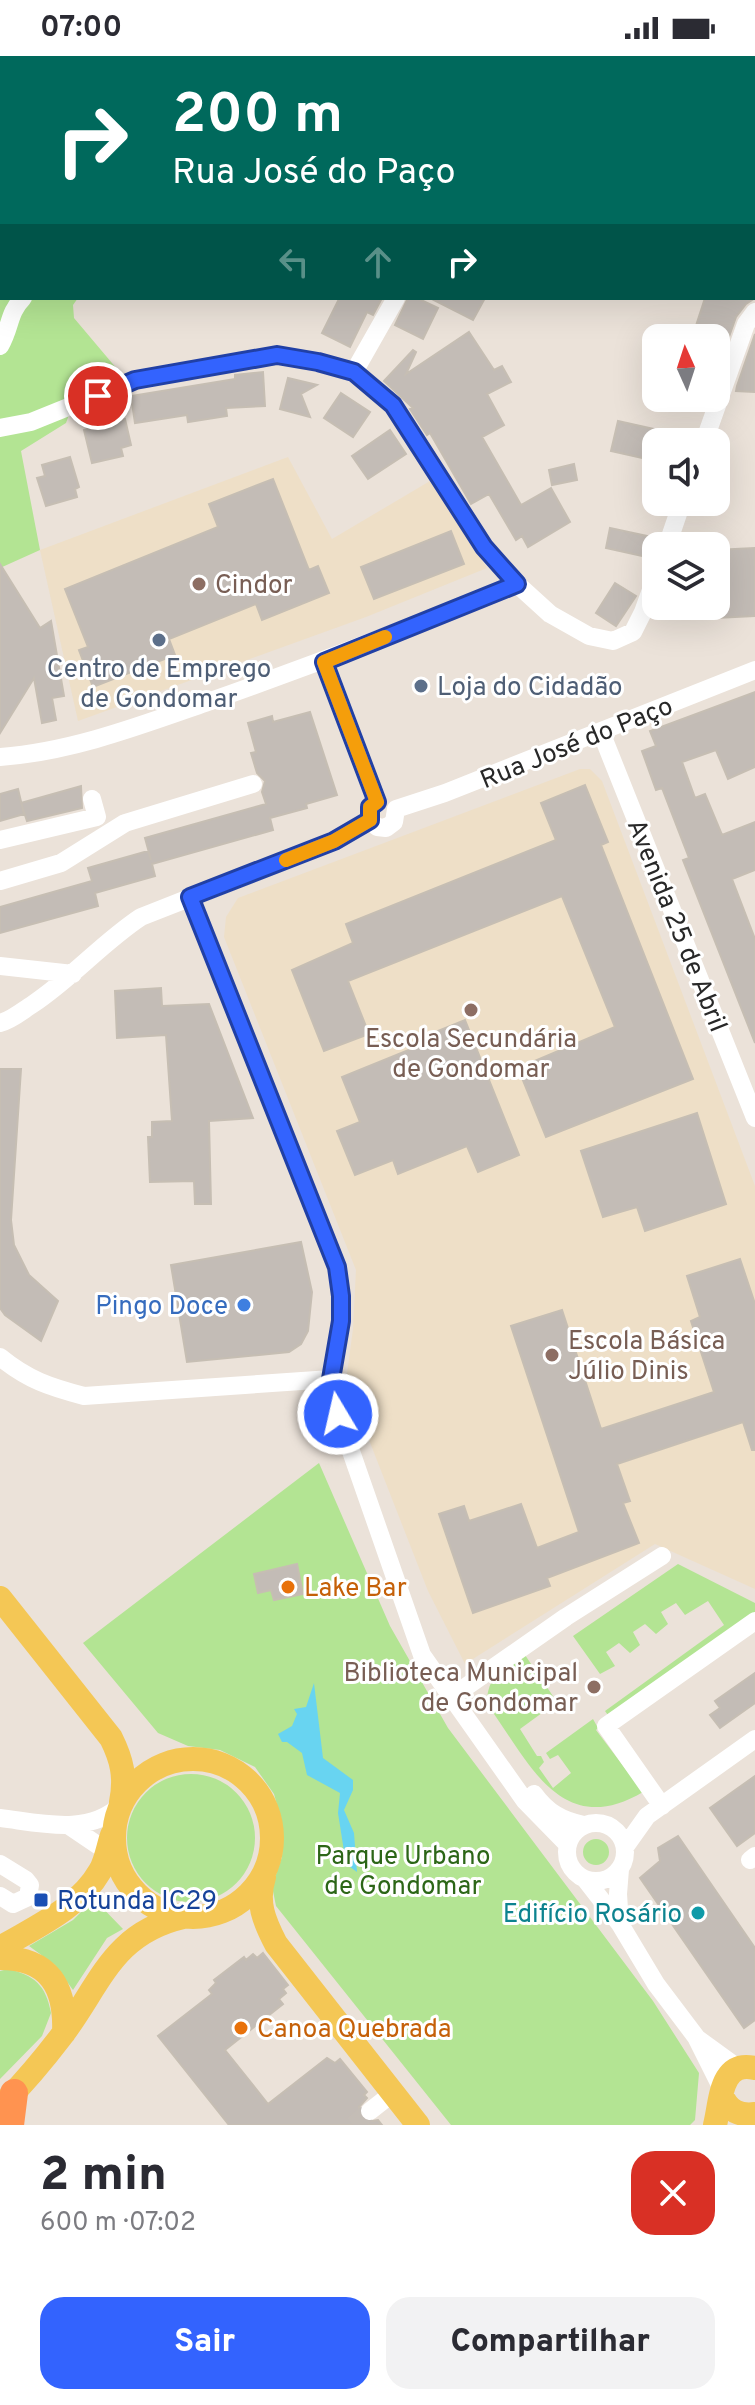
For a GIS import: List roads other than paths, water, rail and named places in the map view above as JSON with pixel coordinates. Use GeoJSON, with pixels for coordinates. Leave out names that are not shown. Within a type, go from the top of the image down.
{"type":"FeatureCollection","features":[{"type":"Feature","properties":{"kind":"highway"},"geometry":{"type":"LineString","coordinates":[[7,2101],[10,2125]]}},
{"type":"Feature","properties":{"kind":"main road"},"geometry":{"type":"LineString","coordinates":[[0,1598],[111,1738],[120,1758],[125,1782],[106,1854],[100,1870],[84,1892],[64,1910],[0,1948]]}},
{"type":"Feature","properties":{"kind":"main road"},"geometry":{"type":"LineString","coordinates":[[111,1738],[131,1751],[153,1759],[202,1759],[225,1766],[246,1779],[262,1798],[271,1821],[272,1846],[260,1888],[264,1921],[276,1944],[418,2125]]}},
{"type":"Feature","properties":{"kind":"main road"},"geometry":{"type":"LineString","coordinates":[[121,1805],[135,1785],[154,1769],[177,1761]]}},
{"type":"Feature","properties":{"kind":"main road"},"geometry":{"type":"LineString","coordinates":[[114,1829],[115,1854],[124,1877],[140,1897],[161,1910],[185,1917]]}},
{"type":"Feature","properties":{"kind":"main road"},"geometry":{"type":"LineString","coordinates":[[210,1916],[233,1906],[253,1890],[266,1869]]}},
{"type":"Feature","properties":{"kind":"main road"},"geometry":{"type":"LineString","coordinates":[[7,2101],[64,2033],[111,1961],[143,1931],[185,1917],[210,1916],[243,1920],[276,1944]]}},
{"type":"Feature","properties":{"kind":"main road"},"geometry":{"type":"LineString","coordinates":[[0,1958],[26,1961],[43,1970],[58,1985],[65,2009],[64,2033]]}},
{"type":"Feature","properties":{"kind":"main road"},"geometry":{"type":"LineString","coordinates":[[715,2125],[727,2076],[748,2065]]}},
{"type":"Feature","properties":{"kind":"main road"},"geometry":{"type":"LineString","coordinates":[[722,2092],[731,2110],[746,2115],[755,2114]]}},
{"type":"Feature","properties":{"kind":"main road"},"geometry":{"type":"LineString","coordinates":[[736,2125],[755,2114]]}},
{"type":"Feature","properties":{"kind":"street"},"geometry":{"type":"LineString","coordinates":[[354,372],[395,300]]}},
{"type":"Feature","properties":{"kind":"street"},"geometry":{"type":"LineString","coordinates":[[0,346],[8,332],[16,301]]}},
{"type":"Feature","properties":{"kind":"street"},"geometry":{"type":"LineString","coordinates":[[709,428],[746,324],[755,312]]}},
{"type":"Feature","properties":{"kind":"street"},"geometry":{"type":"LineString","coordinates":[[0,428],[31,422],[135,380],[193,368],[277,355],[354,372],[393,405],[484,547],[517,584],[550,614],[589,636],[613,641],[633,632],[642,614]]}},
{"type":"Feature","properties":{"kind":"street"},"geometry":{"type":"LineString","coordinates":[[0,757],[20,756],[119,733],[324,662],[517,584]]}},
{"type":"Feature","properties":{"kind":"street"},"geometry":{"type":"LineString","coordinates":[[324,662],[377,802]]}},
{"type":"Feature","properties":{"kind":"street","name":"Rua José do Paço"},"geometry":{"type":"LineString","coordinates":[[396,809],[445,793],[755,670]]}},
{"type":"Feature","properties":{"kind":"street","name":"Avenida 25 de Abril"},"geometry":{"type":"LineString","coordinates":[[601,732],[755,1118]]}},
{"type":"Feature","properties":{"kind":"street"},"geometry":{"type":"LineString","coordinates":[[0,881],[61,863],[125,823],[253,784]]}},
{"type":"Feature","properties":{"kind":"street"},"geometry":{"type":"LineString","coordinates":[[0,840],[97,817],[92,799]]}},
{"type":"Feature","properties":{"kind":"street"},"geometry":{"type":"LineString","coordinates":[[387,801],[396,809],[394,822],[386,828],[377,827],[370,820],[370,807],[377,802],[387,801]]}},
{"type":"Feature","properties":{"kind":"street"},"geometry":{"type":"LineString","coordinates":[[0,1023],[21,1012],[73,974],[124,929],[156,910],[334,841],[370,820]]}},
{"type":"Feature","properties":{"kind":"street"},"geometry":{"type":"LineString","coordinates":[[190,897],[337,1267],[341,1321],[331,1379],[338,1414],[403,1595],[433,1663],[525,1801],[568,1845]]}},
{"type":"Feature","properties":{"kind":"street"},"geometry":{"type":"LineString","coordinates":[[0,966],[73,974]]}},
{"type":"Feature","properties":{"kind":"street"},"geometry":{"type":"LineString","coordinates":[[0,1357],[23,1375],[50,1387],[84,1396],[331,1379]]}},
{"type":"Feature","properties":{"kind":"street"},"geometry":{"type":"LineString","coordinates":[[460,1691],[566,1617],[662,1556]]}},
{"type":"Feature","properties":{"kind":"street"},"geometry":{"type":"LineString","coordinates":[[654,1811],[606,1726],[755,1621]]}},
{"type":"Feature","properties":{"kind":"street"},"geometry":{"type":"LineString","coordinates":[[433,1663],[460,1691],[544,1807],[567,1822],[608,1825],[622,1838],[626,1855],[620,1869],[620,1924]]}},
{"type":"Feature","properties":{"kind":"street"},"geometry":{"type":"LineString","coordinates":[[625,1847],[654,1811],[755,1739]]}},
{"type":"Feature","properties":{"kind":"street"},"geometry":{"type":"LineString","coordinates":[[0,1818],[68,1825],[89,1824],[104,1819],[121,1805]]}},
{"type":"Feature","properties":{"kind":"street"},"geometry":{"type":"LineString","coordinates":[[608,1825],[654,1811]]}},
{"type":"Feature","properties":{"kind":"street"},"geometry":{"type":"LineString","coordinates":[[68,1825],[83,1833],[106,1854],[124,1877]]}},
{"type":"Feature","properties":{"kind":"street"},"geometry":{"type":"LineString","coordinates":[[584,1825],[571,1837],[568,1845],[572,1869],[585,1879],[620,1924],[656,1984],[696,2037],[722,2092]]}},
{"type":"Feature","properties":{"kind":"street"},"geometry":{"type":"LineString","coordinates":[[0,1864],[30,1885],[28,1897],[4,1904]]}},
{"type":"Feature","properties":{"kind":"street"},"geometry":{"type":"LineString","coordinates":[[585,1879],[604,1880],[620,1869]]}},
{"type":"Feature","properties":{"kind":"street"},"geometry":{"type":"LineString","coordinates":[[696,2037],[748,2065]]}},
{"type":"Feature","properties":{"kind":"street"},"geometry":{"type":"LineString","coordinates":[[370,2111],[393,2093]]}},
{"type":"Feature","properties":{"kind":"water"},"geometry":{"type":"Polygon","coordinates":[[[314,1683],[323,1758],[353,1780],[353,1790],[344,1810],[354,1833],[357,1872],[346,1864],[338,1813],[340,1793],[307,1775],[302,1753],[287,1742],[282,1742],[278,1734],[292,1726],[297,1714],[294,1709],[306,1707],[314,1683]]]}},
{"type":"Feature","properties":{"kind":"tunnel"},"geometry":{"type":"LineString","coordinates":[[353,2125],[370,2111]]}},
{"type":"Feature","properties":{"kind":"place","name":"Cindor"},"geometry":{"type":"Point","coordinates":[199,584]}},
{"type":"Feature","properties":{"kind":"place","name":"Centro de Emprego de Gondomar"},"geometry":{"type":"Point","coordinates":[159,640]}},
{"type":"Feature","properties":{"kind":"place","name":"Loja do Cidadão"},"geometry":{"type":"Point","coordinates":[421,686]}},
{"type":"Feature","properties":{"kind":"place","name":"Escola Secundária de Gondomar"},"geometry":{"type":"Point","coordinates":[471,1010]}},
{"type":"Feature","properties":{"kind":"place","name":"Pingo Doce"},"geometry":{"type":"Point","coordinates":[244,1305]}},
{"type":"Feature","properties":{"kind":"place","name":"Escola Básica Júlio Dinis"},"geometry":{"type":"Point","coordinates":[552,1355]}},
{"type":"Feature","properties":{"kind":"place","name":"Lake Bar"},"geometry":{"type":"Point","coordinates":[288,1587]}},
{"type":"Feature","properties":{"kind":"place","name":"Biblioteca Municipal de Gondomar"},"geometry":{"type":"Point","coordinates":[594,1687]}},
{"type":"Feature","properties":{"kind":"place","name":"Rotunda IC29"},"geometry":{"type":"Point","coordinates":[41,1900]}},
{"type":"Feature","properties":{"kind":"place","name":"Edifício Rosário"},"geometry":{"type":"Point","coordinates":[698,1913]}},
{"type":"Feature","properties":{"kind":"place","name":"Canoa Quebrada"},"geometry":{"type":"Point","coordinates":[241,2028]}},
{"type":"Feature","properties":{"kind":"park label","name":"Parque Urbano de Gondomar"},"geometry":{"type":"Point","coordinates":[403,1870]}}]}
